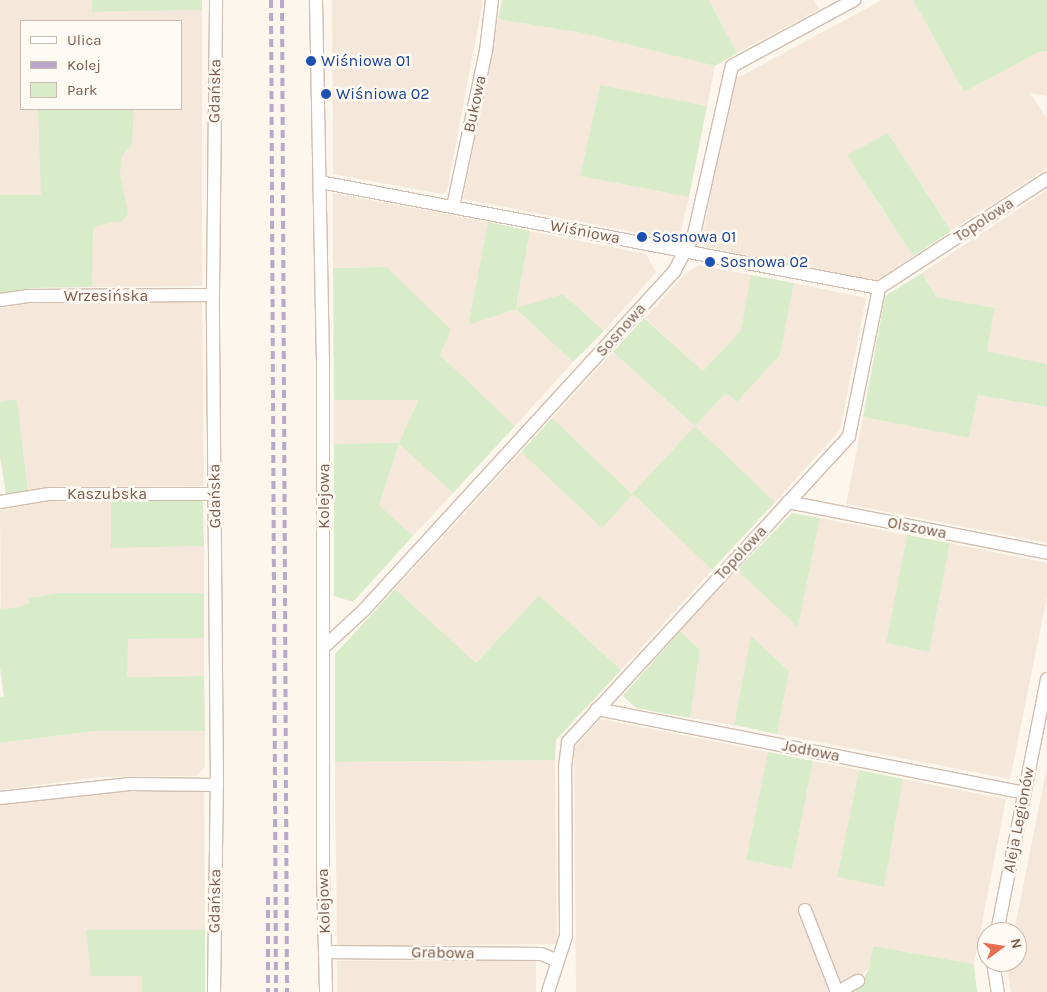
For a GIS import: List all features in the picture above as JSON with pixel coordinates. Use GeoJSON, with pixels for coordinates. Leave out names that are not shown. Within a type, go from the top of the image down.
{"type":"FeatureCollection","features":[{"type":"Feature","properties":{"kind":"street","name":"Gdańska"},"geometry":{"type":"LineString","coordinates":[[214,992],[217,785],[213,295],[216,0]]}},
{"type":"Feature","properties":{"kind":"street","name":"Kolejowa"},"geometry":{"type":"LineString","coordinates":[[316,0],[325,646],[323,876],[326,992]]}},
{"type":"Feature","properties":{"kind":"street","name":"Bukowa"},"geometry":{"type":"LineString","coordinates":[[453,207],[486,51],[492,0]]}},
{"type":"Feature","properties":{"kind":"street","name":"Sosnowa"},"geometry":{"type":"LineString","coordinates":[[325,646],[364,610],[674,272],[694,234],[732,66],[854,0]]}},
{"type":"Feature","properties":{"kind":"street","name":"Topolowa"},"geometry":{"type":"LineString","coordinates":[[548,992],[566,936],[566,745],[597,709],[850,436],[879,288],[1047,179]]}},
{"type":"Feature","properties":{"kind":"street","name":"Wiśniowa"},"geometry":{"type":"LineString","coordinates":[[320,182],[879,288]]}},
{"type":"Feature","properties":{"kind":"street","name":"Wrzesińska"},"geometry":{"type":"LineString","coordinates":[[0,300],[27,296],[213,295]]}},
{"type":"Feature","properties":{"kind":"street","name":"Kaszubska"},"geometry":{"type":"LineString","coordinates":[[0,502],[49,494],[215,494]]}},
{"type":"Feature","properties":{"kind":"street","name":"Olszowa"},"geometry":{"type":"LineString","coordinates":[[788,502],[1047,553]]}},
{"type":"Feature","properties":{"kind":"street","name":"Aleja Legionów"},"geometry":{"type":"LineString","coordinates":[[999,922],[1047,678]]}},
{"type":"Feature","properties":{"kind":"street","name":"Jodłowa"},"geometry":{"type":"LineString","coordinates":[[597,709],[1025,793]]}},
{"type":"Feature","properties":{"kind":"street"},"geometry":{"type":"LineString","coordinates":[[0,798],[130,784],[217,785]]}},
{"type":"Feature","properties":{"kind":"street"},"geometry":{"type":"LineString","coordinates":[[805,910],[838,992],[858,981]]}},
{"type":"Feature","properties":{"kind":"street","name":"Grabowa"},"geometry":{"type":"LineString","coordinates":[[326,952],[542,954],[558,961]]}},
{"type":"Feature","properties":{"kind":"street"},"geometry":{"type":"LineString","coordinates":[[995,972],[998,992]]}},
{"type":"Feature","properties":{"kind":"shaded area"},"geometry":{"type":"Polygon","coordinates":[[[0,0],[92,0],[92,12],[202,10],[202,286],[92,287],[92,195],[0,195],[0,0]]]}},
{"type":"Feature","properties":{"kind":"shaded area"},"geometry":{"type":"Polygon","coordinates":[[[332,0],[483,0],[447,191],[442,194],[333,174],[332,0]]]}},
{"type":"Feature","properties":{"kind":"shaded area"},"geometry":{"type":"Polygon","coordinates":[[[709,0],[814,0],[819,9],[737,53],[709,0]]]}},
{"type":"Feature","properties":{"kind":"shaded area"},"geometry":{"type":"Polygon","coordinates":[[[882,0],[913,0],[964,92],[1041,51],[1047,52],[1047,96],[1030,93],[1047,119],[1047,168],[951,231],[888,133],[870,191],[913,256],[876,281],[707,247],[702,238],[734,80],[882,0]]]}},
{"type":"Feature","properties":{"kind":"shaded area"},"geometry":{"type":"Polygon","coordinates":[[[498,19],[582,33],[715,66],[707,106],[600,85],[580,176],[689,197],[680,235],[670,239],[463,199],[498,19]]]}},
{"type":"Feature","properties":{"kind":"shaded area"},"geometry":{"type":"Polygon","coordinates":[[[1047,190],[1047,364],[987,351],[995,308],[936,297],[922,273],[1047,190]]]}},
{"type":"Feature","properties":{"kind":"shaded area"},"geometry":{"type":"Polygon","coordinates":[[[333,193],[488,222],[468,324],[516,309],[573,362],[515,426],[439,355],[387,267],[333,268],[333,193]]]}},
{"type":"Feature","properties":{"kind":"shaded area"},"geometry":{"type":"Polygon","coordinates":[[[530,231],[646,254],[656,272],[604,331],[563,294],[516,309],[530,231]]]}},
{"type":"Feature","properties":{"kind":"shaded area"},"geometry":{"type":"Polygon","coordinates":[[[699,265],[751,275],[741,330],[703,371],[645,318],[685,274],[699,265]]]}},
{"type":"Feature","properties":{"kind":"shaded area"},"geometry":{"type":"Polygon","coordinates":[[[794,283],[866,298],[840,430],[775,502],[695,427],[633,494],[712,570],[621,670],[539,595],[476,663],[395,589],[521,452],[602,527],[632,494],[552,418],[613,352],[695,426],[726,393],[737,402],[780,355],[794,283]]]}},
{"type":"Feature","properties":{"kind":"shaded area"},"geometry":{"type":"Polygon","coordinates":[[[202,302],[204,486],[50,487],[28,490],[17,399],[0,402],[0,308],[34,303],[202,302]]]}},
{"type":"Feature","properties":{"kind":"shaded area"},"geometry":{"type":"Polygon","coordinates":[[[978,395],[1047,407],[1047,543],[846,504],[863,417],[969,438],[978,395]]]}},
{"type":"Feature","properties":{"kind":"shaded area"},"geometry":{"type":"Polygon","coordinates":[[[418,399],[399,444],[334,444],[334,400],[418,399]]]}},
{"type":"Feature","properties":{"kind":"shaded area"},"geometry":{"type":"Polygon","coordinates":[[[399,444],[453,493],[413,536],[379,505],[399,444]]]}},
{"type":"Feature","properties":{"kind":"shaded area"},"geometry":{"type":"Polygon","coordinates":[[[50,501],[111,501],[112,547],[204,546],[204,593],[59,593],[28,598],[29,603],[1,610],[0,510],[50,501]]]}},
{"type":"Feature","properties":{"kind":"shaded area"},"geometry":{"type":"Polygon","coordinates":[[[820,518],[907,535],[886,643],[929,652],[950,543],[1047,563],[1047,597],[1010,779],[777,734],[789,671],[751,637],[734,725],[690,718],[700,650],[680,631],[737,570],[798,626],[820,518]]]}},
{"type":"Feature","properties":{"kind":"shaded area"},"geometry":{"type":"Polygon","coordinates":[[[204,638],[204,676],[127,677],[127,639],[204,638]]]}},
{"type":"Feature","properties":{"kind":"shaded area"},"geometry":{"type":"Polygon","coordinates":[[[600,719],[768,752],[746,860],[792,869],[813,761],[859,770],[837,877],[884,886],[903,779],[1006,799],[982,922],[977,922],[977,949],[974,964],[873,946],[869,969],[827,992],[576,992],[574,748],[600,719]]]}},
{"type":"Feature","properties":{"kind":"shaded area"},"geometry":{"type":"Polygon","coordinates":[[[96,731],[205,731],[205,767],[196,776],[100,777],[0,790],[0,743],[96,731]]]}},
{"type":"Feature","properties":{"kind":"shaded area"},"geometry":{"type":"Polygon","coordinates":[[[555,760],[557,944],[337,946],[335,762],[555,760]]]}},
{"type":"Feature","properties":{"kind":"shaded area"},"geometry":{"type":"Polygon","coordinates":[[[1047,766],[1047,992],[1011,992],[1008,972],[1027,972],[1027,922],[1016,922],[1047,766]]]}},
{"type":"Feature","properties":{"kind":"shaded area"},"geometry":{"type":"Polygon","coordinates":[[[204,791],[205,930],[86,930],[142,976],[142,992],[0,992],[0,805],[101,792],[204,791]]]}},
{"type":"Feature","properties":{"kind":"shaded area"},"geometry":{"type":"Polygon","coordinates":[[[536,959],[536,992],[337,992],[337,961],[536,959]]]}},
{"type":"Feature","properties":{"kind":"green space"},"geometry":{"type":"Polygon","coordinates":[[[92,0],[202,0],[202,10],[92,12],[92,0]]]}},
{"type":"Feature","properties":{"kind":"green space"},"geometry":{"type":"Polygon","coordinates":[[[502,0],[709,0],[737,53],[715,66],[582,33],[498,19],[502,0]]]}},
{"type":"Feature","properties":{"kind":"green space"},"geometry":{"type":"Polygon","coordinates":[[[913,0],[1047,0],[1047,52],[1041,51],[964,92],[913,0]]]}},
{"type":"Feature","properties":{"kind":"green space"},"geometry":{"type":"Polygon","coordinates":[[[600,85],[707,106],[689,197],[580,176],[600,85]]]}},
{"type":"Feature","properties":{"kind":"green space"},"geometry":{"type":"Polygon","coordinates":[[[38,110],[134,110],[132,145],[122,155],[120,173],[128,214],[122,222],[111,222],[93,228],[92,287],[34,288],[0,293],[0,195],[41,195],[38,110]]]}},
{"type":"Feature","properties":{"kind":"green space"},"geometry":{"type":"Polygon","coordinates":[[[888,133],[951,231],[913,256],[847,155],[888,133]]]}},
{"type":"Feature","properties":{"kind":"green space"},"geometry":{"type":"Polygon","coordinates":[[[488,222],[530,231],[516,308],[563,294],[604,331],[573,362],[516,309],[468,325],[488,222]]]}},
{"type":"Feature","properties":{"kind":"green space"},"geometry":{"type":"Polygon","coordinates":[[[387,267],[451,330],[440,355],[515,426],[453,493],[399,444],[379,505],[413,536],[353,602],[334,596],[334,444],[399,443],[418,400],[334,400],[333,268],[387,267]]]}},
{"type":"Feature","properties":{"kind":"green space"},"geometry":{"type":"Polygon","coordinates":[[[922,273],[936,297],[995,308],[987,351],[1047,364],[1047,407],[978,395],[969,438],[863,417],[885,296],[922,273]]]}},
{"type":"Feature","properties":{"kind":"green space"},"geometry":{"type":"Polygon","coordinates":[[[751,275],[794,283],[780,355],[737,402],[726,393],[695,426],[613,352],[644,318],[703,371],[741,330],[751,275]]]}},
{"type":"Feature","properties":{"kind":"green space"},"geometry":{"type":"Polygon","coordinates":[[[17,399],[28,490],[6,494],[0,457],[0,402],[17,399]]]}},
{"type":"Feature","properties":{"kind":"green space"},"geometry":{"type":"Polygon","coordinates":[[[552,418],[632,494],[695,426],[775,502],[712,570],[633,494],[602,528],[521,452],[552,418]]]}},
{"type":"Feature","properties":{"kind":"green space"},"geometry":{"type":"Polygon","coordinates":[[[203,500],[204,546],[111,548],[111,501],[203,500]]]}},
{"type":"Feature","properties":{"kind":"green space"},"geometry":{"type":"Polygon","coordinates":[[[792,513],[820,518],[798,627],[737,570],[792,513]]]}},
{"type":"Feature","properties":{"kind":"green space"},"geometry":{"type":"Polygon","coordinates":[[[907,535],[950,543],[929,652],[886,643],[907,535]]]}},
{"type":"Feature","properties":{"kind":"green space"},"geometry":{"type":"Polygon","coordinates":[[[395,589],[476,663],[539,595],[621,670],[556,740],[555,760],[335,762],[335,654],[395,589]]]}},
{"type":"Feature","properties":{"kind":"green space"},"geometry":{"type":"Polygon","coordinates":[[[59,593],[204,593],[204,638],[128,639],[127,677],[204,676],[205,731],[96,731],[0,743],[0,697],[4,696],[0,668],[0,605],[1,610],[21,606],[29,603],[28,598],[59,593]]]}},
{"type":"Feature","properties":{"kind":"green space"},"geometry":{"type":"Polygon","coordinates":[[[680,631],[700,650],[690,718],[636,708],[623,696],[680,631]]]}},
{"type":"Feature","properties":{"kind":"green space"},"geometry":{"type":"Polygon","coordinates":[[[751,636],[789,671],[777,734],[734,725],[751,636]]]}},
{"type":"Feature","properties":{"kind":"green space"},"geometry":{"type":"Polygon","coordinates":[[[768,752],[813,761],[792,869],[746,860],[768,752]]]}},
{"type":"Feature","properties":{"kind":"green space"},"geometry":{"type":"Polygon","coordinates":[[[859,770],[903,779],[884,887],[837,877],[859,770]]]}},
{"type":"Feature","properties":{"kind":"green space"},"geometry":{"type":"Polygon","coordinates":[[[86,930],[205,930],[205,992],[142,992],[142,976],[91,976],[86,930]]]}},
{"type":"Feature","properties":{"kind":"green space"},"geometry":{"type":"Polygon","coordinates":[[[873,946],[974,964],[977,992],[855,992],[869,969],[873,946]]]}},
{"type":"Feature","properties":{"kind":"railway"},"geometry":{"type":"LineString","coordinates":[[271,0],[276,992]]}},
{"type":"Feature","properties":{"kind":"railway"},"geometry":{"type":"LineString","coordinates":[[282,0],[287,992]]}},
{"type":"Feature","properties":{"kind":"railway"},"geometry":{"type":"LineString","coordinates":[[268,897],[268,992]]}},
{"type":"Feature","properties":{"kind":"place","name":"Wiśniowa 01"},"geometry":{"type":"Point","coordinates":[311,61]}},
{"type":"Feature","properties":{"kind":"place","name":"Wiśniowa 02"},"geometry":{"type":"Point","coordinates":[326,94]}},
{"type":"Feature","properties":{"kind":"place","name":"Sosnowa 01"},"geometry":{"type":"Point","coordinates":[642,237]}},
{"type":"Feature","properties":{"kind":"place","name":"Sosnowa 02"},"geometry":{"type":"Point","coordinates":[710,262]}}]}
